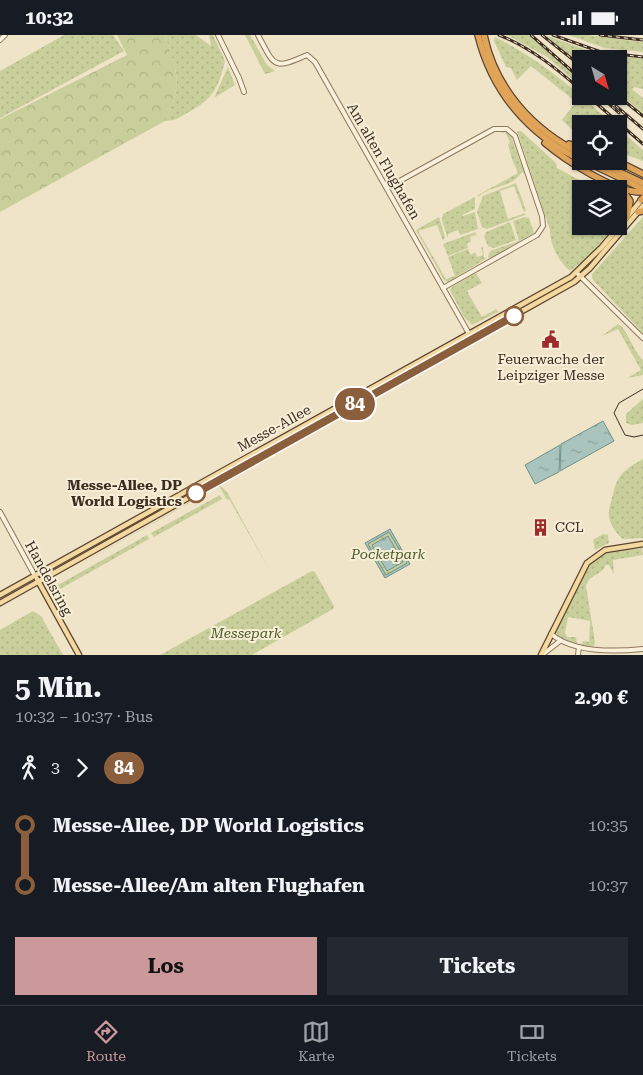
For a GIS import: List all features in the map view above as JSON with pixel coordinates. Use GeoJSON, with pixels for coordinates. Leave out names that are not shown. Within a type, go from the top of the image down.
{"type":"FeatureCollection","features":[{"type":"Feature","properties":{"kind":"highway"},"geometry":{"type":"LineString","coordinates":[[478,35],[496,81],[520,116],[558,155],[604,180]]}},
{"type":"Feature","properties":{"kind":"highway"},"geometry":{"type":"LineString","coordinates":[[484,35],[491,59],[512,97],[536,123],[572,149]]}},
{"type":"Feature","properties":{"kind":"highway"},"geometry":{"type":"LineString","coordinates":[[540,135],[558,148],[572,155]]}},
{"type":"Feature","properties":{"kind":"highway"},"geometry":{"type":"LineString","coordinates":[[558,140],[572,145]]}},
{"type":"Feature","properties":{"kind":"highway"},"geometry":{"type":"LineString","coordinates":[[627,166],[643,174]]}},
{"type":"Feature","properties":{"kind":"highway"},"geometry":{"type":"LineString","coordinates":[[607,170],[643,183]]}},
{"type":"Feature","properties":{"kind":"highway"},"geometry":{"type":"LineString","coordinates":[[613,170],[627,178],[643,191]]}},
{"type":"Feature","properties":{"kind":"highway"},"geometry":{"type":"LineString","coordinates":[[627,189],[643,191]]}},
{"type":"Feature","properties":{"kind":"highway"},"geometry":{"type":"LineString","coordinates":[[627,196],[630,201],[627,213]]}},
{"type":"Feature","properties":{"kind":"main road","name":"Messe-Allee"},"geometry":{"type":"LineString","coordinates":[[627,216],[642,200]]}},
{"type":"Feature","properties":{"kind":"main road","name":"Messe-Allee"},"geometry":{"type":"LineString","coordinates":[[0,603],[581,277],[641,211],[642,200]]}},
{"type":"Feature","properties":{"kind":"main road","name":"Messe-Allee"},"geometry":{"type":"LineString","coordinates":[[0,595],[577,273],[610,235]]}},
{"type":"Feature","properties":{"kind":"main road"},"geometry":{"type":"LineString","coordinates":[[542,655],[580,572],[591,559],[608,549],[643,544]]}},
{"type":"Feature","properties":{"kind":"main road","name":"Handelsring"},"geometry":{"type":"LineString","coordinates":[[35,576],[79,655]]}},
{"type":"Feature","properties":{"kind":"street"},"geometry":{"type":"LineString","coordinates":[[0,40],[5,35]]}},
{"type":"Feature","properties":{"kind":"street"},"geometry":{"type":"LineString","coordinates":[[218,35],[240,78],[244,92]]}},
{"type":"Feature","properties":{"kind":"street","name":"Am alten Flughafen"},"geometry":{"type":"LineString","coordinates":[[258,35],[268,54],[276,62],[289,64],[305,55],[310,57],[387,188],[472,339]]}},
{"type":"Feature","properties":{"kind":"street"},"geometry":{"type":"LineString","coordinates":[[387,188],[494,129],[507,129],[514,136],[542,216],[541,229],[536,235],[443,288]]}},
{"type":"Feature","properties":{"kind":"street"},"geometry":{"type":"LineString","coordinates":[[577,273],[643,338]]}},
{"type":"Feature","properties":{"kind":"street","name":"Handelsring"},"geometry":{"type":"LineString","coordinates":[[0,512],[35,576]]}},
{"type":"Feature","properties":{"kind":"street"},"geometry":{"type":"LineString","coordinates":[[551,634],[560,641],[579,647],[643,649]]}},
{"type":"Feature","properties":{"kind":"street"},"geometry":{"type":"LineString","coordinates":[[542,655],[560,641]]}},
{"type":"Feature","properties":{"kind":"street"},"geometry":{"type":"LineString","coordinates":[[578,655],[579,647]]}},
{"type":"Feature","properties":{"kind":"green space"},"geometry":{"type":"Polygon","coordinates":[[[64,35],[113,35],[124,51],[0,118],[0,71],[64,35]]]}},
{"type":"Feature","properties":{"kind":"green space"},"geometry":{"type":"Polygon","coordinates":[[[117,35],[165,35],[173,60],[177,87],[165,121],[0,212],[0,119],[127,55],[117,35]]]}},
{"type":"Feature","properties":{"kind":"green space"},"geometry":{"type":"Polygon","coordinates":[[[165,35],[196,35],[211,46],[209,35],[213,35],[225,61],[217,86],[209,98],[179,118],[165,121],[175,97],[177,78],[165,35]]]}},
{"type":"Feature","properties":{"kind":"green space"},"geometry":{"type":"Polygon","coordinates":[[[245,35],[250,35],[267,65],[275,71],[265,74],[245,35]]]}},
{"type":"Feature","properties":{"kind":"green space"},"geometry":{"type":"Polygon","coordinates":[[[507,35],[528,35],[572,73],[572,79],[547,57],[507,35]]]}},
{"type":"Feature","properties":{"kind":"green space"},"geometry":{"type":"Polygon","coordinates":[[[545,35],[586,50],[572,50],[572,57],[545,35]]]}},
{"type":"Feature","properties":{"kind":"green space"},"geometry":{"type":"Polygon","coordinates":[[[568,35],[588,35],[643,42],[643,52],[605,48],[568,35]]]}},
{"type":"Feature","properties":{"kind":"green space"},"geometry":{"type":"Polygon","coordinates":[[[495,37],[542,65],[572,89],[572,99],[531,66],[517,80],[511,68],[506,67],[494,41],[495,37]]]}},
{"type":"Feature","properties":{"kind":"green space"},"geometry":{"type":"Polygon","coordinates":[[[628,57],[643,59],[643,89],[634,87],[632,89],[643,98],[643,113],[628,101],[628,57]]]}},
{"type":"Feature","properties":{"kind":"green space"},"geometry":{"type":"Polygon","coordinates":[[[228,67],[235,85],[214,98],[228,67]]]}},
{"type":"Feature","properties":{"kind":"green space"},"geometry":{"type":"Polygon","coordinates":[[[574,105],[591,105],[602,115],[572,115],[572,129],[562,120],[574,105]]]}},
{"type":"Feature","properties":{"kind":"green space"},"geometry":{"type":"Polygon","coordinates":[[[501,131],[507,131],[511,136],[525,175],[522,172],[513,181],[489,190],[478,197],[478,195],[518,173],[508,144],[510,142],[505,132],[502,133],[501,131]]]}},
{"type":"Feature","properties":{"kind":"green space"},"geometry":{"type":"Polygon","coordinates":[[[517,131],[521,131],[556,163],[557,168],[579,180],[572,180],[572,235],[607,235],[583,265],[580,263],[570,271],[553,247],[550,230],[517,131]]]}},
{"type":"Feature","properties":{"kind":"green space"},"geometry":{"type":"Polygon","coordinates":[[[627,136],[643,150],[643,161],[627,155],[627,136]]]}},
{"type":"Feature","properties":{"kind":"green space"},"geometry":{"type":"Polygon","coordinates":[[[516,183],[526,210],[524,212],[514,186],[500,191],[508,219],[525,213],[525,215],[487,229],[482,227],[477,212],[483,196],[516,183]]]}},
{"type":"Feature","properties":{"kind":"green space"},"geometry":{"type":"Polygon","coordinates":[[[475,197],[475,209],[462,215],[475,212],[478,229],[460,235],[458,230],[448,234],[448,239],[442,220],[443,214],[475,197]]]}},
{"type":"Feature","properties":{"kind":"green space"},"geometry":{"type":"Polygon","coordinates":[[[439,217],[445,237],[443,241],[437,225],[418,231],[446,279],[455,276],[448,257],[468,249],[471,255],[475,252],[477,257],[483,255],[481,248],[483,247],[484,258],[487,258],[448,282],[444,280],[416,230],[439,217]]]}},
{"type":"Feature","properties":{"kind":"green space"},"geometry":{"type":"Polygon","coordinates":[[[525,217],[529,218],[534,233],[490,258],[488,257],[490,251],[519,241],[513,221],[525,217]]]}},
{"type":"Feature","properties":{"kind":"green space"},"geometry":{"type":"Polygon","coordinates":[[[643,217],[643,333],[593,280],[592,274],[643,217]]]}},
{"type":"Feature","properties":{"kind":"green space"},"geometry":{"type":"Polygon","coordinates":[[[510,222],[516,240],[494,248],[488,246],[484,237],[486,232],[510,222]]]}},
{"type":"Feature","properties":{"kind":"green space"},"geometry":{"type":"Polygon","coordinates":[[[475,232],[480,241],[476,235],[470,237],[471,242],[467,243],[468,248],[448,256],[443,244],[475,232]]]}},
{"type":"Feature","properties":{"kind":"green space"},"geometry":{"type":"Polygon","coordinates":[[[476,273],[482,283],[467,291],[482,317],[496,309],[498,312],[472,325],[464,317],[450,290],[453,286],[476,273]]]}},
{"type":"Feature","properties":{"kind":"green space"},"geometry":{"type":"Polygon","coordinates":[[[618,324],[624,330],[643,360],[643,375],[627,378],[641,370],[618,329],[602,336],[618,324]]]}},
{"type":"Feature","properties":{"kind":"green space"},"geometry":{"type":"Polygon","coordinates":[[[459,341],[420,366],[271,449],[270,447],[459,341]]]}},
{"type":"Feature","properties":{"kind":"green space"},"geometry":{"type":"Polygon","coordinates":[[[643,399],[643,423],[632,425],[626,423],[626,414],[643,399]]]}},
{"type":"Feature","properties":{"kind":"green space"},"geometry":{"type":"Polygon","coordinates":[[[643,459],[643,538],[623,539],[612,526],[609,510],[618,479],[627,469],[643,459]]]}},
{"type":"Feature","properties":{"kind":"green space"},"geometry":{"type":"Polygon","coordinates":[[[211,478],[212,480],[85,553],[108,537],[211,478]]]}},
{"type":"Feature","properties":{"kind":"green space"},"geometry":{"type":"Polygon","coordinates":[[[219,485],[227,492],[269,569],[229,499],[227,500],[219,486],[55,579],[219,485]]]}},
{"type":"Feature","properties":{"kind":"green space"},"geometry":{"type":"Polygon","coordinates":[[[220,495],[222,499],[154,537],[151,533],[220,495]]]}},
{"type":"Feature","properties":{"kind":"green space"},"geometry":{"type":"Polygon","coordinates":[[[189,501],[88,557],[173,508],[189,501]]]}},
{"type":"Feature","properties":{"kind":"green space","name":"Pocketpark"},"geometry":{"type":"Polygon","coordinates":[[[390,529],[410,564],[385,578],[365,543],[390,529]]]}},
{"type":"Feature","properties":{"kind":"green space"},"geometry":{"type":"Polygon","coordinates":[[[603,534],[608,535],[609,543],[595,550],[593,540],[603,534]]]}},
{"type":"Feature","properties":{"kind":"green space"},"geometry":{"type":"Polygon","coordinates":[[[147,535],[149,539],[60,589],[58,585],[147,535]]]}},
{"type":"Feature","properties":{"kind":"green space"},"geometry":{"type":"Polygon","coordinates":[[[642,548],[643,555],[613,560],[614,574],[609,565],[606,565],[604,569],[590,579],[586,586],[595,642],[594,646],[581,646],[583,641],[589,642],[590,621],[568,617],[565,632],[567,637],[576,637],[577,644],[558,638],[556,631],[575,588],[588,567],[605,554],[642,548]]]}},
{"type":"Feature","properties":{"kind":"green space"},"geometry":{"type":"Polygon","coordinates":[[[88,557],[49,580],[51,578],[88,557]]]}},
{"type":"Feature","properties":{"kind":"green space","name":"Messepark"},"geometry":{"type":"Polygon","coordinates":[[[312,571],[315,572],[334,606],[333,609],[252,655],[160,655],[312,571]]]}},
{"type":"Feature","properties":{"kind":"green space"},"geometry":{"type":"Polygon","coordinates":[[[33,611],[41,616],[63,655],[0,655],[0,630],[33,611]]]}},
{"type":"Feature","properties":{"kind":"water"},"geometry":{"type":"Polygon","coordinates":[[[603,421],[614,441],[560,471],[561,444],[603,421]]]}},
{"type":"Feature","properties":{"kind":"water"},"geometry":{"type":"Polygon","coordinates":[[[560,445],[559,472],[535,484],[525,465],[560,445]]]}},
{"type":"Feature","properties":{"kind":"water"},"geometry":{"type":"Polygon","coordinates":[[[390,529],[410,564],[385,578],[365,543],[390,529]],[[389,532],[368,544],[386,575],[407,563],[389,532]]]}},
{"type":"Feature","properties":{"kind":"water"},"geometry":{"type":"Polygon","coordinates":[[[388,536],[398,553],[394,561],[400,557],[403,562],[387,571],[372,545],[388,536]]]}},
{"type":"Feature","properties":{"kind":"tram line"},"geometry":{"type":"LineString","coordinates":[[643,389],[619,403],[614,413],[625,435],[634,437],[643,435]]}},
{"type":"Feature","properties":{"kind":"railway"},"geometry":{"type":"LineString","coordinates":[[499,35],[543,59],[572,82]]}},
{"type":"Feature","properties":{"kind":"railway"},"geometry":{"type":"LineString","coordinates":[[531,35],[572,71]]}},
{"type":"Feature","properties":{"kind":"railway"},"geometry":{"type":"LineString","coordinates":[[542,35],[572,59]]}},
{"type":"Feature","properties":{"kind":"railway"},"geometry":{"type":"LineString","coordinates":[[553,35],[601,52],[643,57]]}},
{"type":"Feature","properties":{"kind":"railway"},"geometry":{"type":"LineString","coordinates":[[600,35],[643,40]]}},
{"type":"Feature","properties":{"kind":"railway"},"geometry":{"type":"LineString","coordinates":[[628,104],[643,116]]}},
{"type":"Feature","properties":{"kind":"railway"},"geometry":{"type":"LineString","coordinates":[[598,105],[643,144]]}},
{"type":"Feature","properties":{"kind":"railway"},"geometry":{"type":"LineString","coordinates":[[610,105],[619,113]]}},
{"type":"Feature","properties":{"kind":"railway"},"geometry":{"type":"LineString","coordinates":[[616,106],[643,129]]}},
{"type":"Feature","properties":{"kind":"bus line","name":"84"},"geometry":{"type":"LineString","coordinates":[[196,493],[514,316]]}},
{"type":"Feature","properties":{"kind":"place","name":"Feuerwache der Leipziger Messe"},"geometry":{"type":"Point","coordinates":[551,339]}},
{"type":"Feature","properties":{"kind":"place","name":"Messe-Allee, DP World Logistics"},"geometry":{"type":"Point","coordinates":[196,493]}},
{"type":"Feature","properties":{"kind":"place","name":"CCL"},"geometry":{"type":"Point","coordinates":[541,527]}}]}
